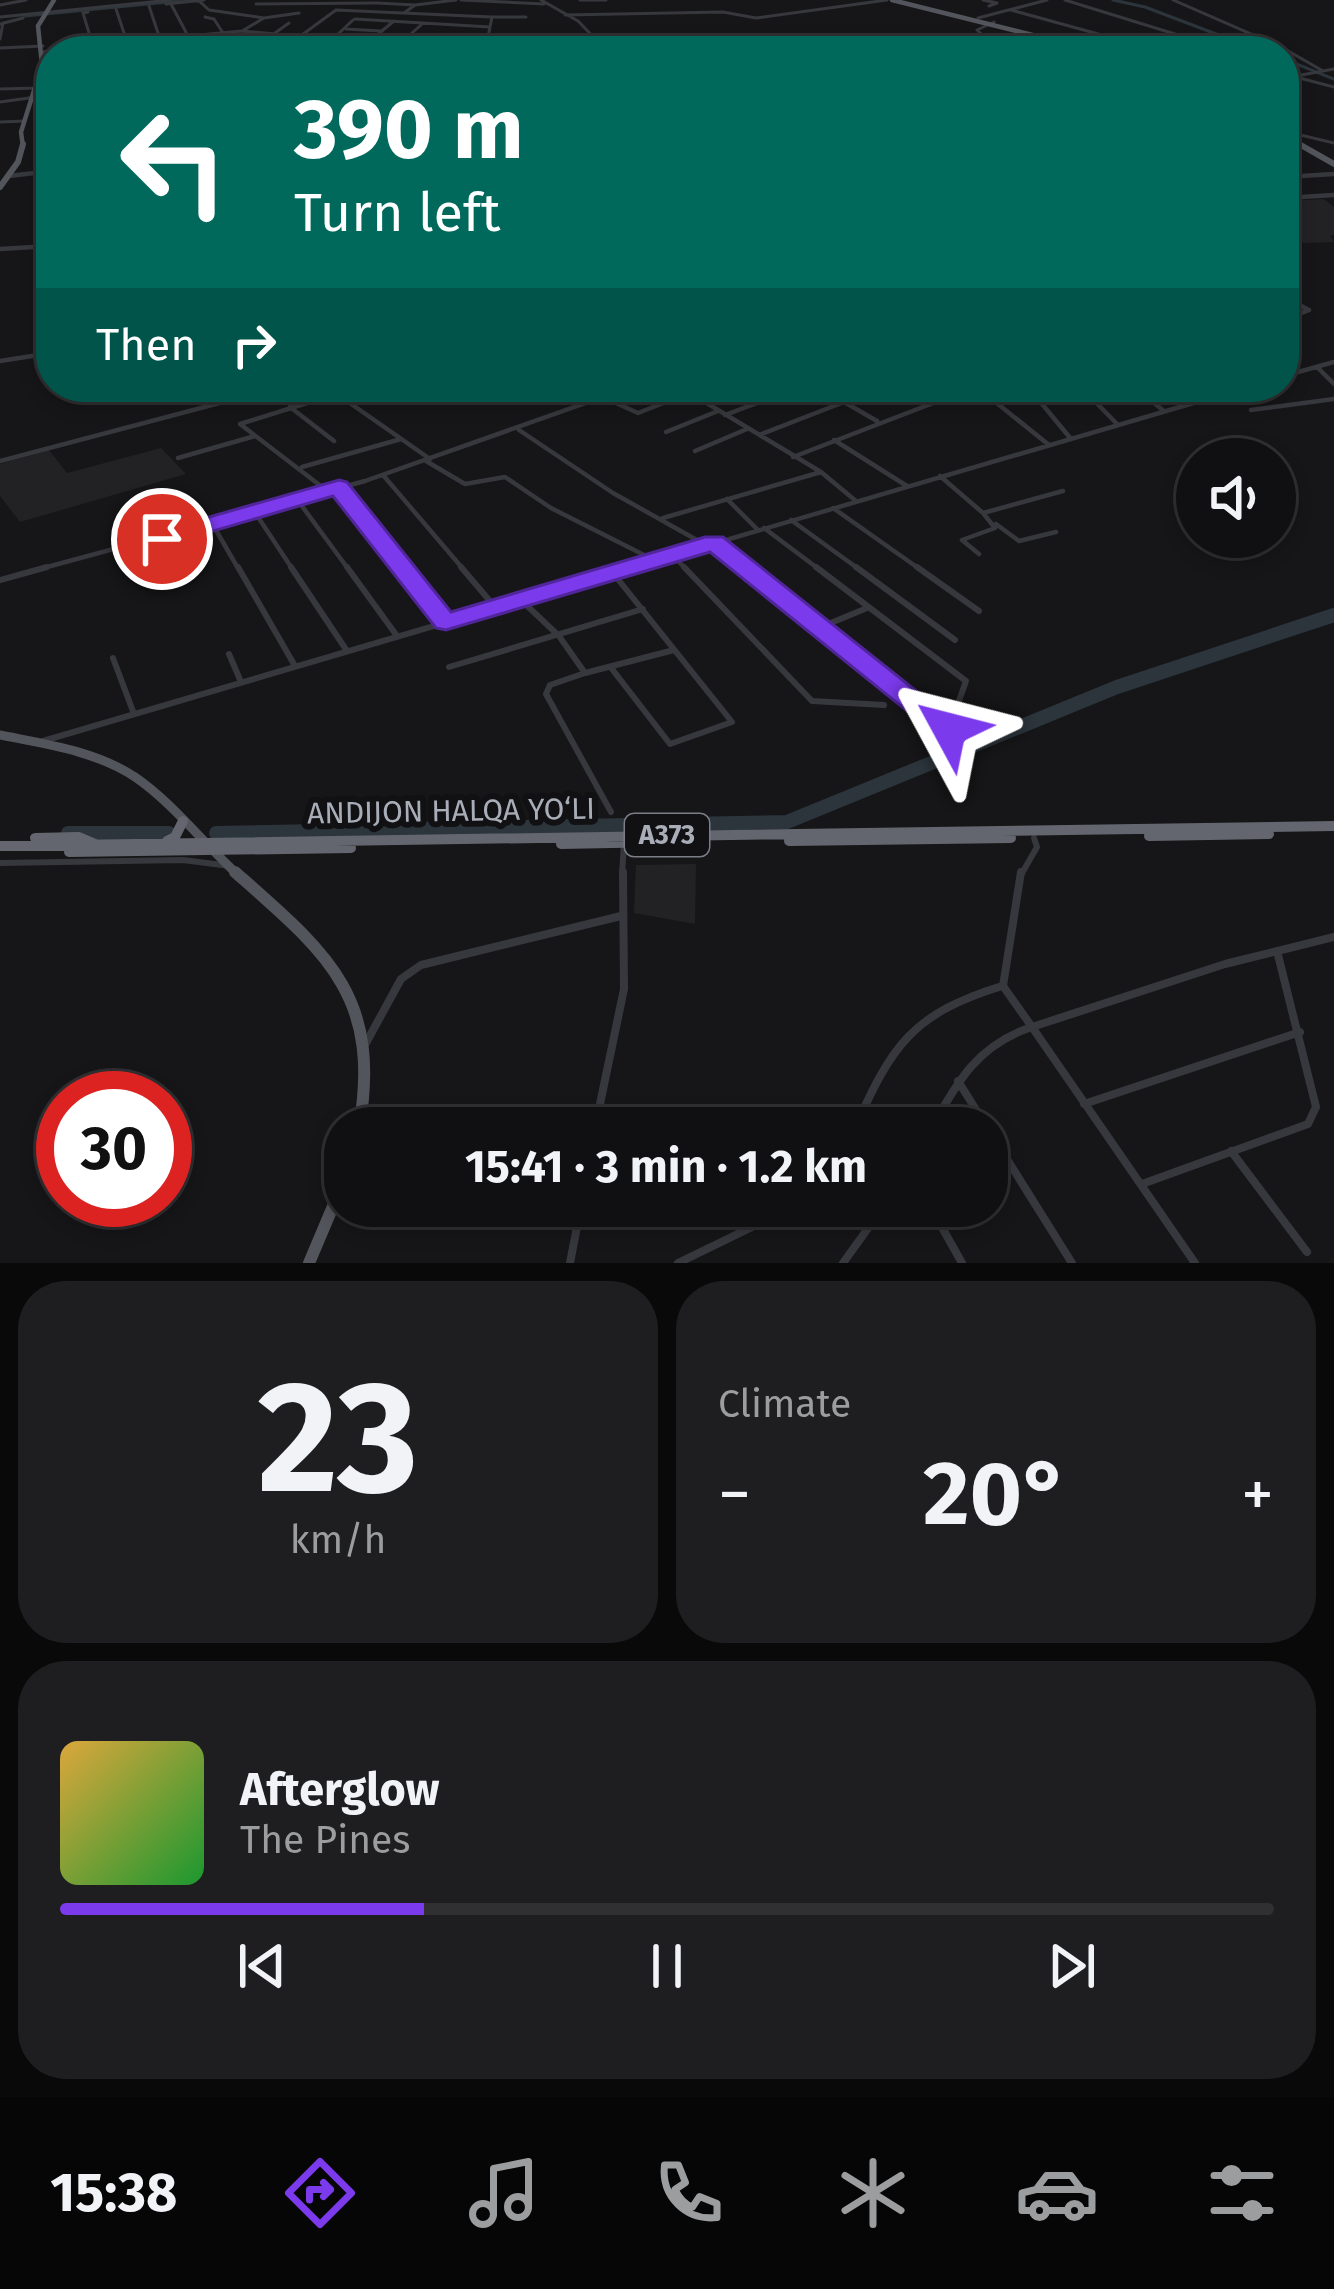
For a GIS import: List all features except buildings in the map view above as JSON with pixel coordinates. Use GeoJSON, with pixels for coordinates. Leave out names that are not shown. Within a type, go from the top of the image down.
{"type":"FeatureCollection","features":[{"type":"Feature","properties":{"kind":"highway"},"geometry":{"type":"LineString","coordinates":[[162,843],[175,837],[183,821]]}},
{"type":"Feature","properties":{"kind":"highway","name":"ANDIJON HALQA YO‘LI"},"geometry":{"type":"LineString","coordinates":[[95,852],[162,843],[249,850],[1334,830]]}},
{"type":"Feature","properties":{"kind":"highway","name":"ANDIJON HALQA YO‘LI"},"geometry":{"type":"LineString","coordinates":[[0,846],[95,852],[207,846],[1334,830]]}},
{"type":"Feature","properties":{"kind":"highway"},"geometry":{"type":"LineString","coordinates":[[231,866],[249,850]]}},
{"type":"Feature","properties":{"kind":"main road"},"geometry":{"type":"LineString","coordinates":[[40,36],[38,26],[54,0]]}},
{"type":"Feature","properties":{"kind":"main road"},"geometry":{"type":"LineString","coordinates":[[890,0],[1044,36]]}},
{"type":"Feature","properties":{"kind":"main road"},"geometry":{"type":"LineString","coordinates":[[3,181],[23,151],[25,121],[36,98]]}},
{"type":"Feature","properties":{"kind":"main road"},"geometry":{"type":"LineString","coordinates":[[1299,142],[1334,164]]}},
{"type":"Feature","properties":{"kind":"main road"},"geometry":{"type":"LineString","coordinates":[[0,734],[88,755],[128,772],[274,903],[351,989],[366,1043],[365,1107]]}},
{"type":"Feature","properties":{"kind":"main road"},"geometry":{"type":"LineString","coordinates":[[309,1263],[324,1227]]}},
{"type":"Feature","properties":{"kind":"street"},"geometry":{"type":"LineString","coordinates":[[0,4],[26,0]]}},
{"type":"Feature","properties":{"kind":"street"},"geometry":{"type":"LineString","coordinates":[[1,21],[200,0],[209,10],[264,17],[299,13]]}},
{"type":"Feature","properties":{"kind":"street"},"geometry":{"type":"LineString","coordinates":[[580,0],[606,0]]}},
{"type":"Feature","properties":{"kind":"street"},"geometry":{"type":"LineString","coordinates":[[565,15],[727,12],[748,19],[890,0]]}},
{"type":"Feature","properties":{"kind":"street"},"geometry":{"type":"LineString","coordinates":[[983,0],[997,3],[989,6]]}},
{"type":"Feature","properties":{"kind":"street"},"geometry":{"type":"LineString","coordinates":[[978,18],[1047,0]]}},
{"type":"Feature","properties":{"kind":"street"},"geometry":{"type":"LineString","coordinates":[[1065,0],[1181,36]]}},
{"type":"Feature","properties":{"kind":"street"},"geometry":{"type":"LineString","coordinates":[[1173,0],[1256,36]]}},
{"type":"Feature","properties":{"kind":"street"},"geometry":{"type":"LineString","coordinates":[[90,36],[83,12],[171,2]]}},
{"type":"Feature","properties":{"kind":"street"},"geometry":{"type":"LineString","coordinates":[[171,2],[188,36],[242,31],[286,36]]}},
{"type":"Feature","properties":{"kind":"street"},"geometry":{"type":"LineString","coordinates":[[333,36],[378,2]]}},
{"type":"Feature","properties":{"kind":"street"},"geometry":{"type":"LineString","coordinates":[[256,4],[543,2],[578,21],[592,36]]}},
{"type":"Feature","properties":{"kind":"street"},"geometry":{"type":"LineString","coordinates":[[695,3],[704,13]]}},
{"type":"Feature","properties":{"kind":"street"},"geometry":{"type":"LineString","coordinates":[[376,36],[415,5]]}},
{"type":"Feature","properties":{"kind":"street"},"geometry":{"type":"LineString","coordinates":[[149,6],[159,36]]}},
{"type":"Feature","properties":{"kind":"street"},"geometry":{"type":"LineString","coordinates":[[116,9],[125,36]]}},
{"type":"Feature","properties":{"kind":"street"},"geometry":{"type":"LineString","coordinates":[[300,36],[335,10],[526,17]]}},
{"type":"Feature","properties":{"kind":"street"},"geometry":{"type":"LineString","coordinates":[[1011,10],[1105,36]]}},
{"type":"Feature","properties":{"kind":"street"},"geometry":{"type":"LineString","coordinates":[[1,21],[44,15]]}},
{"type":"Feature","properties":{"kind":"street"},"geometry":{"type":"LineString","coordinates":[[205,17],[214,19],[223,33]]}},
{"type":"Feature","properties":{"kind":"street"},"geometry":{"type":"LineString","coordinates":[[242,31],[264,17]]}},
{"type":"Feature","properties":{"kind":"street"},"geometry":{"type":"LineString","coordinates":[[488,36],[492,17]]}},
{"type":"Feature","properties":{"kind":"street"},"geometry":{"type":"LineString","coordinates":[[355,19],[490,27]]}},
{"type":"Feature","properties":{"kind":"street"},"geometry":{"type":"LineString","coordinates":[[0,39],[1,21]]}},
{"type":"Feature","properties":{"kind":"street"},"geometry":{"type":"LineString","coordinates":[[272,35],[290,22]]}},
{"type":"Feature","properties":{"kind":"street"},"geometry":{"type":"LineString","coordinates":[[983,36],[977,30],[988,29],[986,25],[994,22]]}},
{"type":"Feature","properties":{"kind":"street"},"geometry":{"type":"LineString","coordinates":[[409,36],[423,23]]}},
{"type":"Feature","properties":{"kind":"street"},"geometry":{"type":"LineString","coordinates":[[342,28],[382,31]]}},
{"type":"Feature","properties":{"kind":"street"},"geometry":{"type":"LineString","coordinates":[[0,48],[36,49]]}},
{"type":"Feature","properties":{"kind":"street"},"geometry":{"type":"LineString","coordinates":[[1299,57],[1323,71]]}},
{"type":"Feature","properties":{"kind":"street"},"geometry":{"type":"LineString","coordinates":[[1299,76],[1334,69]]}},
{"type":"Feature","properties":{"kind":"street"},"geometry":{"type":"LineString","coordinates":[[1299,79],[1334,87]]}},
{"type":"Feature","properties":{"kind":"street"},"geometry":{"type":"LineString","coordinates":[[0,89],[36,94]]}},
{"type":"Feature","properties":{"kind":"street"},"geometry":{"type":"LineString","coordinates":[[0,102],[36,94]]}},
{"type":"Feature","properties":{"kind":"street"},"geometry":{"type":"LineString","coordinates":[[0,122],[25,121]]}},
{"type":"Feature","properties":{"kind":"street"},"geometry":{"type":"LineString","coordinates":[[1299,136],[1334,143]]}},
{"type":"Feature","properties":{"kind":"street"},"geometry":{"type":"LineString","coordinates":[[3,181],[36,174]]}},
{"type":"Feature","properties":{"kind":"street"},"geometry":{"type":"LineString","coordinates":[[1299,176],[1334,174]]}},
{"type":"Feature","properties":{"kind":"street"},"geometry":{"type":"LineString","coordinates":[[1299,197],[1334,195]]}},
{"type":"Feature","properties":{"kind":"street"},"geometry":{"type":"LineString","coordinates":[[0,248],[36,247]]}},
{"type":"Feature","properties":{"kind":"street"},"geometry":{"type":"LineString","coordinates":[[0,361],[36,355]]}},
{"type":"Feature","properties":{"kind":"street"},"geometry":{"type":"LineString","coordinates":[[1299,372],[1334,362]]}},
{"type":"Feature","properties":{"kind":"street"},"geometry":{"type":"LineString","coordinates":[[1317,367],[1334,385]]}},
{"type":"Feature","properties":{"kind":"street"},"geometry":{"type":"LineString","coordinates":[[1251,410],[1334,399]]}},
{"type":"Feature","properties":{"kind":"street"},"geometry":{"type":"LineString","coordinates":[[0,461],[223,402]]}},
{"type":"Feature","properties":{"kind":"street"},"geometry":{"type":"LineString","coordinates":[[308,402],[241,423],[326,490]]}},
{"type":"Feature","properties":{"kind":"street"},"geometry":{"type":"LineString","coordinates":[[352,402],[465,484],[505,477],[551,508],[654,561]]}},
{"type":"Feature","properties":{"kind":"street"},"geometry":{"type":"LineString","coordinates":[[0,580],[382,475],[594,402]]}},
{"type":"Feature","properties":{"kind":"street"},"geometry":{"type":"LineString","coordinates":[[614,402],[638,413],[669,402]]}},
{"type":"Feature","properties":{"kind":"street"},"geometry":{"type":"LineString","coordinates":[[704,402],[820,472],[856,501]]}},
{"type":"Feature","properties":{"kind":"street"},"geometry":{"type":"LineString","coordinates":[[665,432],[755,402]]}},
{"type":"Feature","properties":{"kind":"street"},"geometry":{"type":"LineString","coordinates":[[759,436],[845,403],[883,424],[937,402]]}},
{"type":"Feature","properties":{"kind":"street"},"geometry":{"type":"LineString","coordinates":[[996,402],[1048,446]]}},
{"type":"Feature","properties":{"kind":"street"},"geometry":{"type":"LineString","coordinates":[[1040,402],[1071,439]]}},
{"type":"Feature","properties":{"kind":"street"},"geometry":{"type":"LineString","coordinates":[[1096,402],[1118,425]]}},
{"type":"Feature","properties":{"kind":"street"},"geometry":{"type":"LineString","coordinates":[[1151,402],[1163,412]]}},
{"type":"Feature","properties":{"kind":"street"},"geometry":{"type":"LineString","coordinates":[[38,742],[1194,402]]}},
{"type":"Feature","properties":{"kind":"street"},"geometry":{"type":"LineString","coordinates":[[290,407],[334,441]]}},
{"type":"Feature","properties":{"kind":"street"},"geometry":{"type":"LineString","coordinates":[[793,457],[878,422]]}},
{"type":"Feature","properties":{"kind":"street"},"geometry":{"type":"LineString","coordinates":[[695,451],[748,429]]}},
{"type":"Feature","properties":{"kind":"street"},"geometry":{"type":"LineString","coordinates":[[519,430],[661,519],[710,544],[963,741]]}},
{"type":"Feature","properties":{"kind":"street"},"geometry":{"type":"LineString","coordinates":[[178,458],[258,436]]}},
{"type":"Feature","properties":{"kind":"street"},"geometry":{"type":"LineString","coordinates":[[302,467],[401,439]]}},
{"type":"Feature","properties":{"kind":"street"},"geometry":{"type":"LineString","coordinates":[[834,440],[907,486]]}},
{"type":"Feature","properties":{"kind":"street"},"geometry":{"type":"LineString","coordinates":[[661,519],[820,472]]}},
{"type":"Feature","properties":{"kind":"street"},"geometry":{"type":"LineString","coordinates":[[382,475],[495,607]]}},
{"type":"Feature","properties":{"kind":"street"},"geometry":{"type":"LineString","coordinates":[[940,476],[1019,541],[1056,532]]}},
{"type":"Feature","properties":{"kind":"street"},"geometry":{"type":"LineString","coordinates":[[339,487],[446,622]]}},
{"type":"Feature","properties":{"kind":"street"},"geometry":{"type":"LineString","coordinates":[[983,513],[1063,491]]}},
{"type":"Feature","properties":{"kind":"street"},"geometry":{"type":"LineString","coordinates":[[296,498],[397,636]]}},
{"type":"Feature","properties":{"kind":"street"},"geometry":{"type":"LineString","coordinates":[[727,499],[966,681],[949,729]]}},
{"type":"Feature","properties":{"kind":"street"},"geometry":{"type":"LineString","coordinates":[[833,508],[979,611]]}},
{"type":"Feature","properties":{"kind":"street"},"geometry":{"type":"LineString","coordinates":[[254,512],[346,651]]}},
{"type":"Feature","properties":{"kind":"street"},"geometry":{"type":"LineString","coordinates":[[791,520],[956,640]]}},
{"type":"Feature","properties":{"kind":"street"},"geometry":{"type":"LineString","coordinates":[[979,554],[962,538],[996,524]]}},
{"type":"Feature","properties":{"kind":"street"},"geometry":{"type":"LineString","coordinates":[[213,525],[295,666]]}},
{"type":"Feature","properties":{"kind":"street"},"geometry":{"type":"LineString","coordinates":[[672,555],[812,701],[884,705]]}},
{"type":"Feature","properties":{"kind":"street"},"geometry":{"type":"LineString","coordinates":[[612,669],[670,744],[731,724],[613,572]]}},
{"type":"Feature","properties":{"kind":"street"},"geometry":{"type":"LineString","coordinates":[[521,600],[559,636],[585,673]]}},
{"type":"Feature","properties":{"kind":"street"},"geometry":{"type":"LineString","coordinates":[[820,627],[867,608]]}},
{"type":"Feature","properties":{"kind":"street"},"geometry":{"type":"LineString","coordinates":[[449,668],[643,609]]}},
{"type":"Feature","properties":{"kind":"street"},"geometry":{"type":"LineString","coordinates":[[610,812],[546,694],[550,685],[585,673],[675,650]]}},
{"type":"Feature","properties":{"kind":"street"},"geometry":{"type":"LineString","coordinates":[[229,654],[241,682]]}},
{"type":"Feature","properties":{"kind":"street"},"geometry":{"type":"LineString","coordinates":[[112,658],[134,714]]}},
{"type":"Feature","properties":{"kind":"street"},"geometry":{"type":"LineString","coordinates":[[1034,838],[1036,847],[1022,868],[1003,986],[1195,1263]]}},
{"type":"Feature","properties":{"kind":"street"},"geometry":{"type":"LineString","coordinates":[[599,1107],[624,988],[624,843]]}},
{"type":"Feature","properties":{"kind":"street"},"geometry":{"type":"LineString","coordinates":[[0,863],[95,852],[231,866]]}},
{"type":"Feature","properties":{"kind":"street"},"geometry":{"type":"LineString","coordinates":[[366,1043],[401,979],[421,965],[621,916]]}},
{"type":"Feature","properties":{"kind":"street"},"geometry":{"type":"LineString","coordinates":[[944,1107],[987,1044],[1128,993],[1334,938]]}},
{"type":"Feature","properties":{"kind":"street"},"geometry":{"type":"LineString","coordinates":[[1142,1184],[1276,1138],[1308,1124],[1313,1117],[1316,1107],[1300,1032],[1277,951]]}},
{"type":"Feature","properties":{"kind":"street"},"geometry":{"type":"LineString","coordinates":[[864,1107],[885,1060],[915,1021],[942,1005],[1003,986]]}},
{"type":"Feature","properties":{"kind":"street"},"geometry":{"type":"LineString","coordinates":[[1084,1104],[1300,1032]]}},
{"type":"Feature","properties":{"kind":"street"},"geometry":{"type":"LineString","coordinates":[[958,1081],[1072,1263]]}},
{"type":"Feature","properties":{"kind":"street"},"geometry":{"type":"LineString","coordinates":[[1231,1151],[1307,1252]]}},
{"type":"Feature","properties":{"kind":"street"},"geometry":{"type":"LineString","coordinates":[[570,1263],[577,1227]]}},
{"type":"Feature","properties":{"kind":"street"},"geometry":{"type":"LineString","coordinates":[[678,1263],[752,1227]]}},
{"type":"Feature","properties":{"kind":"street"},"geometry":{"type":"LineString","coordinates":[[843,1263],[869,1227]]}},
{"type":"Feature","properties":{"kind":"street"},"geometry":{"type":"LineString","coordinates":[[942,1227],[962,1263]]}},
{"type":"Feature","properties":{"kind":"shaded area"},"geometry":{"type":"Polygon","coordinates":[[[1324,199],[1334,207],[1334,235],[1330,236],[1334,242],[1299,240],[1299,200],[1324,199]]]}},
{"type":"Feature","properties":{"kind":"shaded area"},"geometry":{"type":"Polygon","coordinates":[[[161,448],[186,474],[20,522],[0,496],[0,464],[49,450],[67,473],[161,448]]]}},
{"type":"Feature","properties":{"kind":"shaded area"},"geometry":{"type":"Polygon","coordinates":[[[696,864],[695,924],[634,913],[636,865],[696,864]]]}},
{"type":"Feature","properties":{"kind":"waterway"},"geometry":{"type":"LineString","coordinates":[[25,16],[189,0]]}},
{"type":"Feature","properties":{"kind":"waterway"},"geometry":{"type":"LineString","coordinates":[[1113,0],[1221,36]]}},
{"type":"Feature","properties":{"kind":"waterway"},"geometry":{"type":"LineString","coordinates":[[1299,65],[1334,79]]}},
{"type":"Feature","properties":{"kind":"waterway"},"geometry":{"type":"LineString","coordinates":[[216,833],[787,822],[1117,687],[1334,615]]}},
{"type":"Feature","properties":{"kind":"waterway"},"geometry":{"type":"LineString","coordinates":[[68,833],[169,833]]}},
{"type":"Feature","properties":{"kind":"route"},"geometry":{"type":"LineString","coordinates":[[162,539],[339,487],[446,622],[714,543],[949,729]]}}]}
